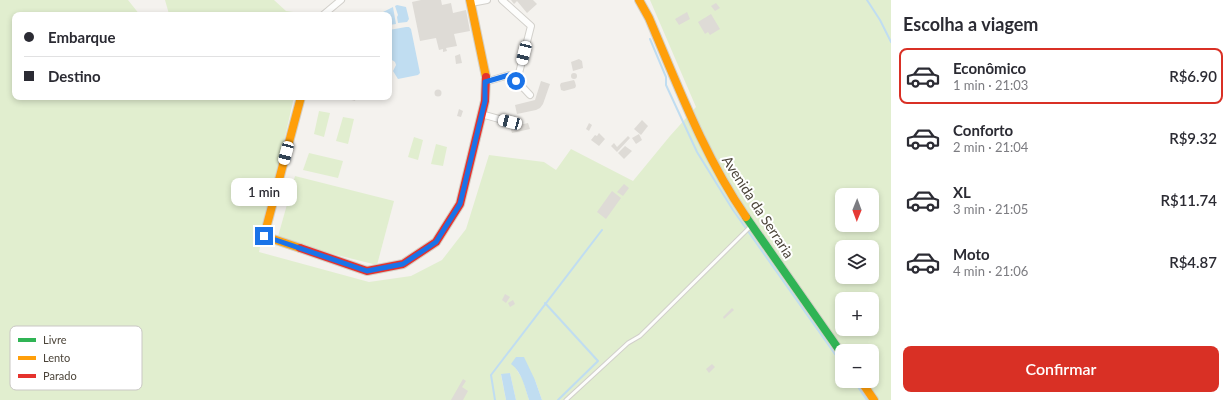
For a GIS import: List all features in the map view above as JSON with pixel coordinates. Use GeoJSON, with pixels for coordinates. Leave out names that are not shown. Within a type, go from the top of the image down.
{"type":"FeatureCollection","features":[{"type":"Feature","properties":{"kind":"street"},"geometry":{"type":"LineString","coordinates":[[327,12],[341,0]]}},
{"type":"Feature","properties":{"kind":"street"},"geometry":{"type":"LineString","coordinates":[[300,100],[264,236],[367,271],[403,264],[436,242],[460,204],[485,101],[486,75],[470,1],[488,0]]}},
{"type":"Feature","properties":{"kind":"street"},"geometry":{"type":"LineString","coordinates":[[502,0],[531,26],[516,81]]}},
{"type":"Feature","properties":{"kind":"street","name":"Avenida da Serraria"},"geometry":{"type":"LineString","coordinates":[[639,0],[649,18],[703,144],[731,195],[835,344]]}},
{"type":"Feature","properties":{"kind":"street"},"geometry":{"type":"LineString","coordinates":[[485,82],[509,75],[513,77],[530,95]]}},
{"type":"Feature","properties":{"kind":"street"},"geometry":{"type":"LineString","coordinates":[[481,114],[510,122]]}},
{"type":"Feature","properties":{"kind":"street"},"geometry":{"type":"LineString","coordinates":[[866,388],[874,400]]}},
{"type":"Feature","properties":{"kind":"lane"},"geometry":{"type":"LineString","coordinates":[[566,400],[628,343],[640,336],[752,225]]}},
{"type":"Feature","properties":{"kind":"green space"},"geometry":{"type":"Polygon","coordinates":[[[0,0],[128,0],[138,12],[12,12],[12,100],[293,100],[259,252],[369,282],[411,276],[442,260],[466,229],[489,155],[544,162],[556,170],[571,149],[633,181],[696,107],[650,0],[891,0],[891,400],[542,400],[535,380],[515,367],[523,380],[529,400],[516,400],[510,373],[501,375],[506,400],[0,400],[0,0]]]}},
{"type":"Feature","properties":{"kind":"green space"},"geometry":{"type":"Polygon","coordinates":[[[165,0],[274,0],[286,11],[293,12],[168,12],[165,0]]]}},
{"type":"Feature","properties":{"kind":"green space"},"geometry":{"type":"Polygon","coordinates":[[[319,111],[330,113],[324,137],[314,134],[319,111]]]}},
{"type":"Feature","properties":{"kind":"green space"},"geometry":{"type":"Polygon","coordinates":[[[343,117],[354,119],[348,144],[336,141],[343,117]]]}},
{"type":"Feature","properties":{"kind":"green space"},"geometry":{"type":"Polygon","coordinates":[[[414,137],[423,140],[418,160],[408,157],[414,137]]]}},
{"type":"Feature","properties":{"kind":"green space"},"geometry":{"type":"Polygon","coordinates":[[[436,144],[447,147],[443,166],[431,164],[436,144]]]}},
{"type":"Feature","properties":{"kind":"green space"},"geometry":{"type":"Polygon","coordinates":[[[309,153],[343,161],[338,178],[303,170],[309,153]]]}},
{"type":"Feature","properties":{"kind":"green space"},"geometry":{"type":"Polygon","coordinates":[[[295,176],[394,201],[377,265],[277,240],[295,176]]]}},
{"type":"Feature","properties":{"kind":"water"},"geometry":{"type":"Polygon","coordinates":[[[395,6],[406,7],[409,19],[407,22],[398,23],[398,15],[395,6]]]}},
{"type":"Feature","properties":{"kind":"water"},"geometry":{"type":"Polygon","coordinates":[[[393,7],[396,24],[392,25],[392,12],[383,12],[393,7]]]}},
{"type":"Feature","properties":{"kind":"water"},"geometry":{"type":"Polygon","coordinates":[[[406,27],[411,29],[420,73],[418,75],[398,79],[393,71],[396,65],[392,60],[392,29],[406,27]]]}},
{"type":"Feature","properties":{"kind":"water"},"geometry":{"type":"Polygon","coordinates":[[[516,357],[524,357],[535,380],[542,400],[529,400],[518,371],[511,364],[516,357]]]}},
{"type":"Feature","properties":{"kind":"water"},"geometry":{"type":"Polygon","coordinates":[[[510,373],[516,400],[506,400],[501,374],[510,373]]]}},
{"type":"Feature","properties":{"kind":"building"},"geometry":{"type":"Polygon","coordinates":[[[421,0],[441,0],[442,5],[451,3],[453,13],[466,10],[470,31],[454,34],[457,46],[446,48],[447,51],[443,52],[443,49],[439,50],[436,38],[420,41],[412,2],[421,0]]]}},
{"type":"Feature","properties":{"kind":"building"},"geometry":{"type":"Polygon","coordinates":[[[511,0],[533,0],[537,4],[527,13],[517,1],[514,4],[511,0]]]}},
{"type":"Feature","properties":{"kind":"building"},"geometry":{"type":"Polygon","coordinates":[[[716,3],[720,8],[715,11],[711,6],[716,3]]]}},
{"type":"Feature","properties":{"kind":"building"},"geometry":{"type":"Polygon","coordinates":[[[687,12],[690,19],[679,25],[675,19],[687,12]]]}},
{"type":"Feature","properties":{"kind":"building"},"geometry":{"type":"Polygon","coordinates":[[[711,14],[720,29],[710,35],[708,32],[705,34],[698,22],[711,14]]]}},
{"type":"Feature","properties":{"kind":"building"},"geometry":{"type":"Polygon","coordinates":[[[460,54],[462,63],[456,64],[455,56],[460,54]]]}},
{"type":"Feature","properties":{"kind":"building"},"geometry":{"type":"Polygon","coordinates":[[[579,59],[582,61],[583,68],[573,71],[571,62],[579,59]]]}},
{"type":"Feature","properties":{"kind":"building"},"geometry":{"type":"Polygon","coordinates":[[[574,73],[577,76],[574,79],[571,76],[574,73]]]}},
{"type":"Feature","properties":{"kind":"building"},"geometry":{"type":"Polygon","coordinates":[[[574,80],[576,86],[575,88],[564,91],[561,90],[561,83],[574,80]]]}},
{"type":"Feature","properties":{"kind":"building"},"geometry":{"type":"Polygon","coordinates":[[[541,81],[550,84],[543,104],[536,110],[517,114],[515,105],[535,100],[541,81]]]}},
{"type":"Feature","properties":{"kind":"building"},"geometry":{"type":"Polygon","coordinates":[[[438,89],[441,90],[441,96],[438,97],[435,96],[434,93],[435,90],[438,89]]]}},
{"type":"Feature","properties":{"kind":"building"},"geometry":{"type":"Polygon","coordinates":[[[459,109],[463,111],[461,117],[457,116],[459,109]]]}},
{"type":"Feature","properties":{"kind":"building"},"geometry":{"type":"Polygon","coordinates":[[[642,120],[648,126],[641,135],[634,129],[642,120]]]}},
{"type":"Feature","properties":{"kind":"building"},"geometry":{"type":"Polygon","coordinates":[[[528,123],[530,129],[512,133],[510,127],[528,123]]]}},
{"type":"Feature","properties":{"kind":"building"},"geometry":{"type":"Polygon","coordinates":[[[589,123],[592,125],[589,131],[586,129],[589,123]]]}},
{"type":"Feature","properties":{"kind":"building"},"geometry":{"type":"Polygon","coordinates":[[[599,133],[605,139],[599,146],[591,140],[599,133]]]}},
{"type":"Feature","properties":{"kind":"building"},"geometry":{"type":"Polygon","coordinates":[[[639,134],[642,140],[636,144],[632,138],[639,134]]]}},
{"type":"Feature","properties":{"kind":"building"},"geometry":{"type":"Polygon","coordinates":[[[628,136],[630,138],[617,152],[611,146],[614,143],[617,147],[628,136]]]}},
{"type":"Feature","properties":{"kind":"building"},"geometry":{"type":"Polygon","coordinates":[[[625,146],[632,151],[624,159],[618,153],[625,146]]]}},
{"type":"Feature","properties":{"kind":"building"},"geometry":{"type":"Polygon","coordinates":[[[624,184],[629,188],[623,196],[617,192],[624,184]]]}},
{"type":"Feature","properties":{"kind":"building"},"geometry":{"type":"Polygon","coordinates":[[[612,191],[621,198],[606,219],[597,212],[612,191]]]}},
{"type":"Feature","properties":{"kind":"building"},"geometry":{"type":"Polygon","coordinates":[[[505,294],[510,297],[506,303],[502,300],[505,294]]]}},
{"type":"Feature","properties":{"kind":"building"},"geometry":{"type":"Polygon","coordinates":[[[513,300],[515,304],[510,307],[508,303],[513,300]]]}},
{"type":"Feature","properties":{"kind":"building"},"geometry":{"type":"Polygon","coordinates":[[[732,308],[734,310],[724,319],[723,317],[732,308]]]}},
{"type":"Feature","properties":{"kind":"building"},"geometry":{"type":"Polygon","coordinates":[[[712,364],[715,367],[709,373],[706,369],[712,364]]]}},
{"type":"Feature","properties":{"kind":"building"},"geometry":{"type":"Polygon","coordinates":[[[463,379],[466,381],[462,387],[468,391],[463,400],[451,400],[463,379]]]}},
{"type":"Feature","properties":{"kind":"waterway"},"geometry":{"type":"LineString","coordinates":[[867,0],[880,20],[891,42]]}},
{"type":"Feature","properties":{"kind":"waterway"},"geometry":{"type":"LineString","coordinates":[[650,39],[666,77],[666,85],[697,152],[733,210],[835,354]]}},
{"type":"Feature","properties":{"kind":"waterway"},"geometry":{"type":"LineString","coordinates":[[495,400],[491,375],[602,230]]}},
{"type":"Feature","properties":{"kind":"waterway"},"geometry":{"type":"LineString","coordinates":[[545,303],[598,361],[558,400]]}},
{"type":"Feature","properties":{"kind":"waterway"},"geometry":{"type":"LineString","coordinates":[[859,388],[867,400]]}},
{"type":"Feature","properties":{"kind":"traffic: fast"},"geometry":{"type":"LineString","coordinates":[[746,217],[835,344]]}},
{"type":"Feature","properties":{"kind":"traffic: slow"},"geometry":{"type":"LineString","coordinates":[[470,0],[486,77]]}},
{"type":"Feature","properties":{"kind":"traffic: slow"},"geometry":{"type":"LineString","coordinates":[[639,0],[649,18],[681,95],[704,145],[717,170],[746,217]]}},
{"type":"Feature","properties":{"kind":"traffic: slow"},"geometry":{"type":"LineString","coordinates":[[300,100],[264,236],[300,248]]}},
{"type":"Feature","properties":{"kind":"traffic: slow"},"geometry":{"type":"LineString","coordinates":[[866,388],[874,400]]}},
{"type":"Feature","properties":{"kind":"traffic: jam"},"geometry":{"type":"LineString","coordinates":[[300,248],[367,271],[403,264],[436,242],[460,204],[485,101],[486,77]]}},
{"type":"Feature","properties":{"kind":"route"},"geometry":{"type":"LineString","coordinates":[[264,236],[367,271],[403,264],[436,242],[460,204],[485,101],[485,82],[509,75],[516,81]]}}]}
